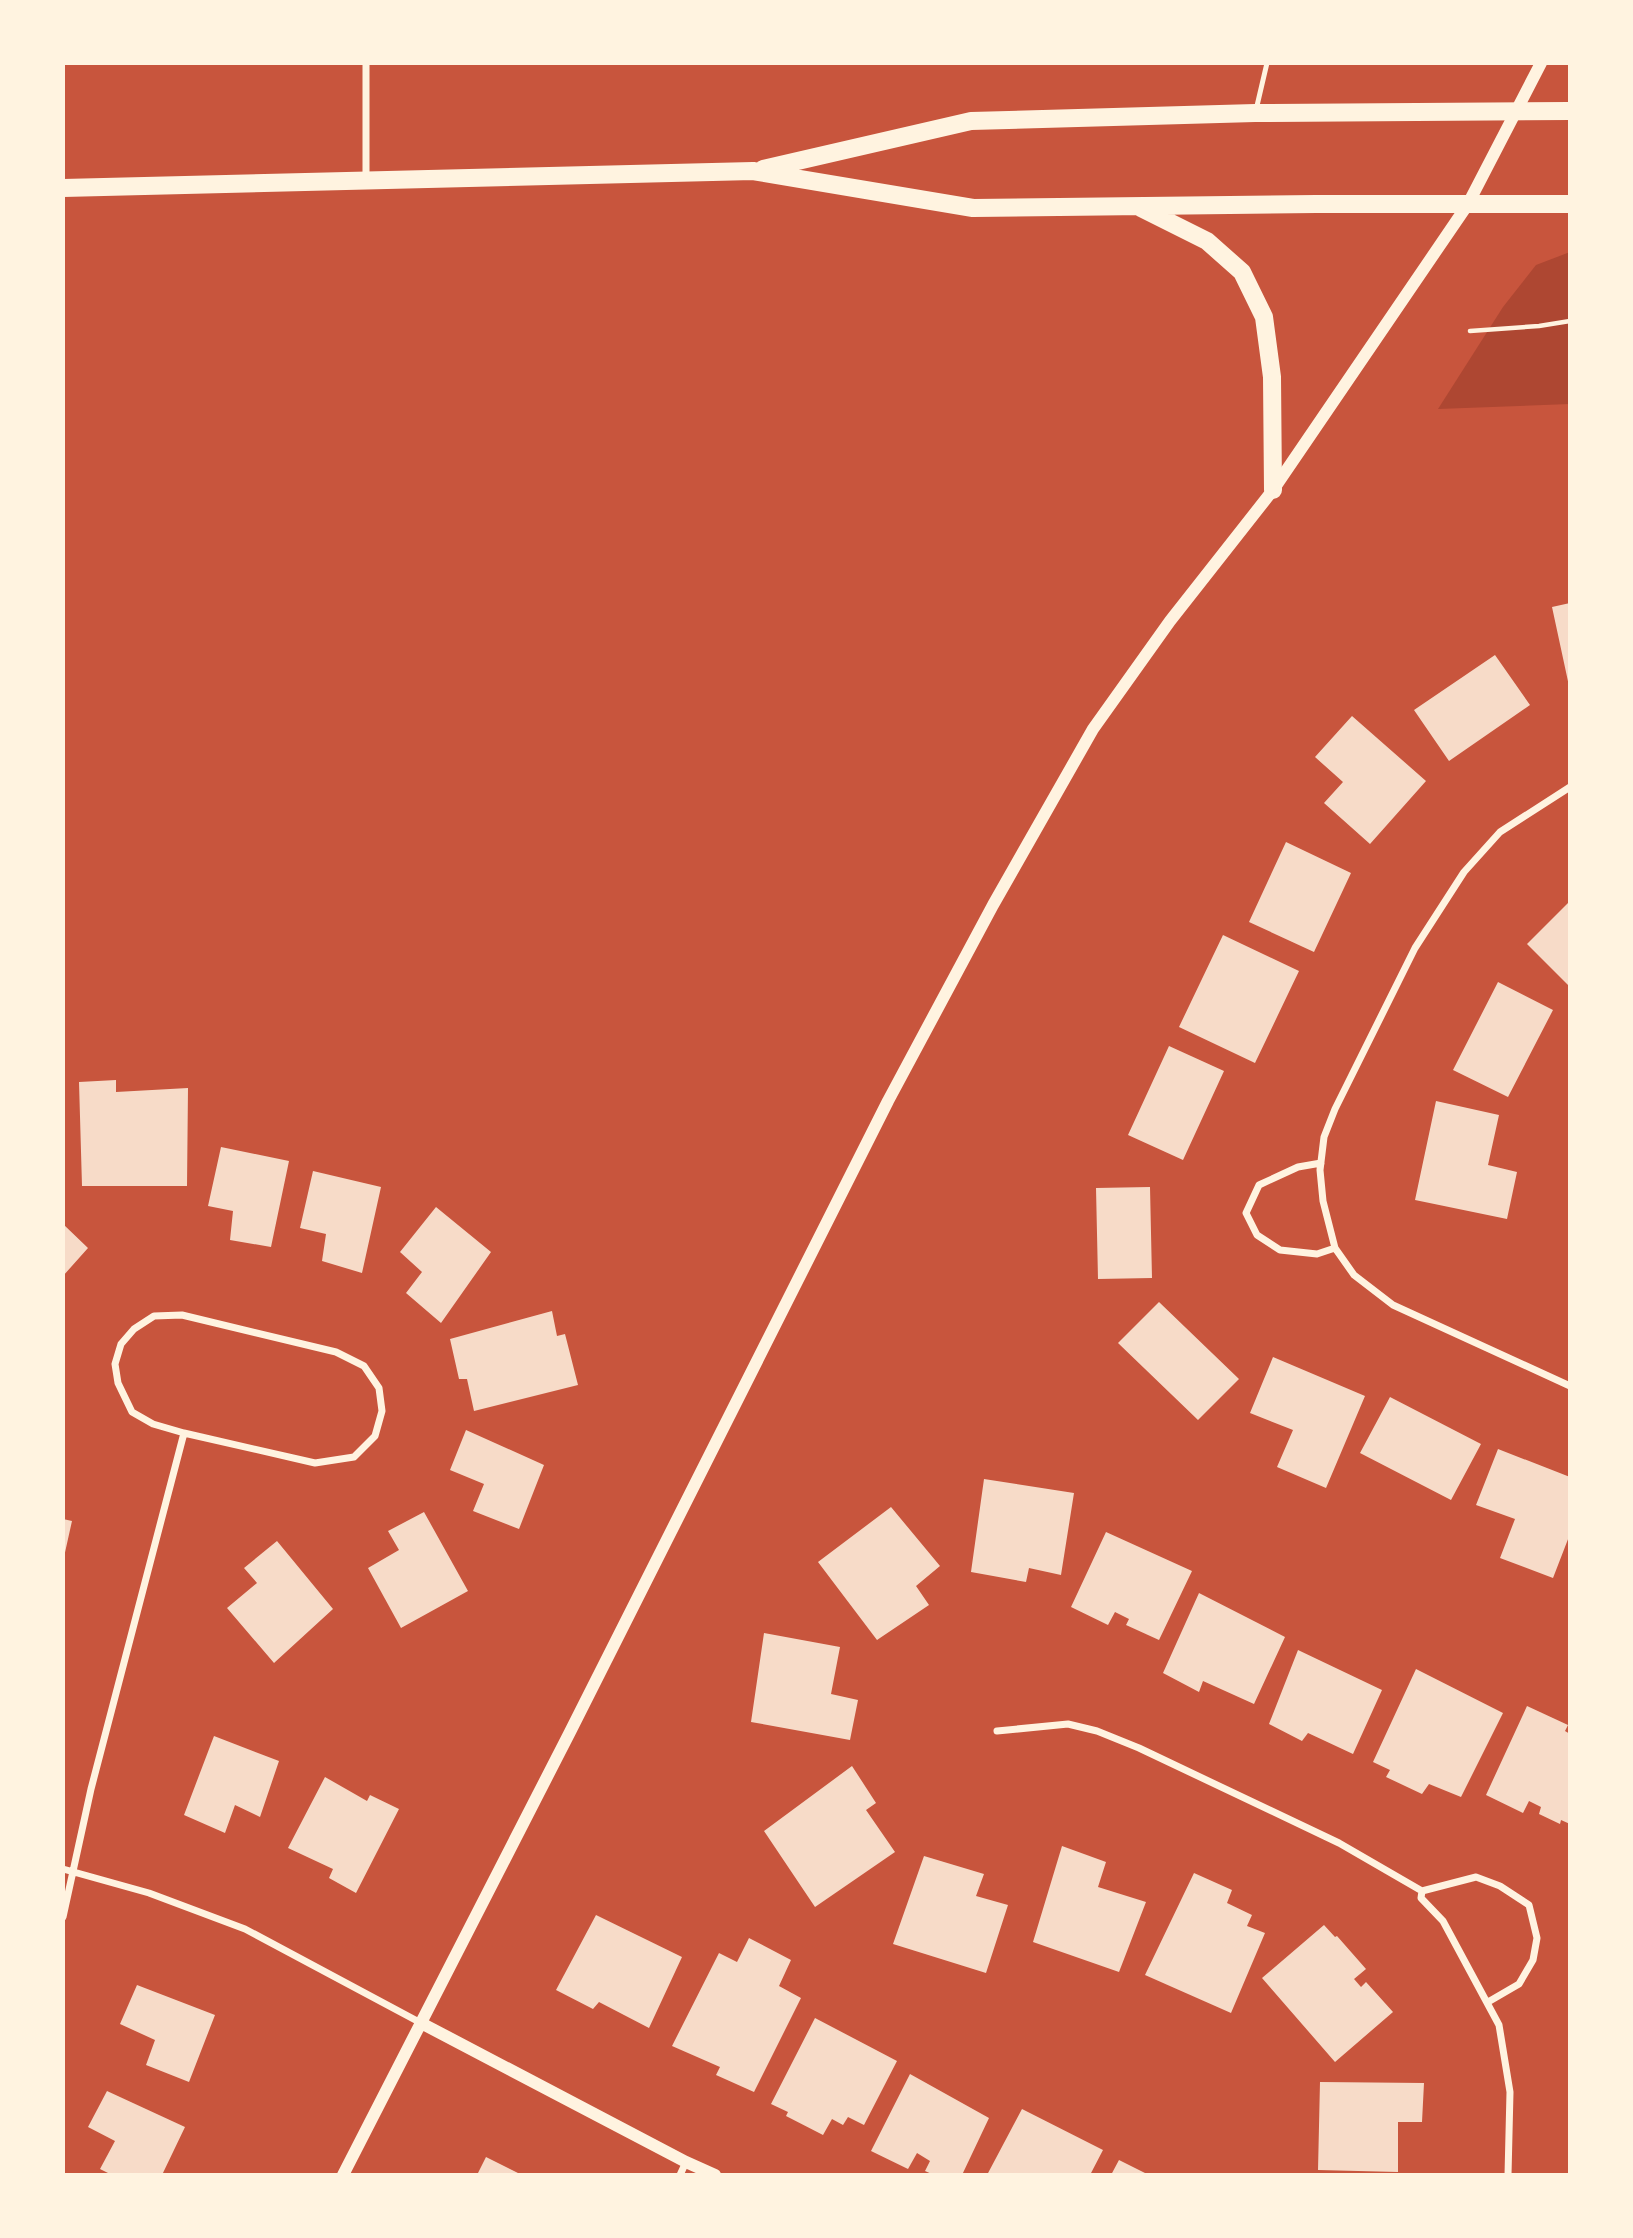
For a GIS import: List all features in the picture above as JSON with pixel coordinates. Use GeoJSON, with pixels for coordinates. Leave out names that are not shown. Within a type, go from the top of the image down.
{"type":"FeatureCollection","features":[{"type":"Feature","properties":{"kind":"main road"},"geometry":{"type":"LineString","coordinates":[[753,171],[971,121],[1255,113],[1570,111]]}},
{"type":"Feature","properties":{"kind":"main road"},"geometry":{"type":"LineString","coordinates":[[63,188],[753,171],[973,208],[1570,204]]}},
{"type":"Feature","properties":{"kind":"main road"},"geometry":{"type":"LineString","coordinates":[[1138,207],[1207,241],[1242,272],[1264,317],[1272,377],[1273,490]]}},
{"type":"Feature","properties":{"kind":"street"},"geometry":{"type":"LineString","coordinates":[[366,63],[366,182]]}},
{"type":"Feature","properties":{"kind":"street"},"geometry":{"type":"LineString","coordinates":[[343,2175],[888,1101],[993,905],[1093,729],[1170,621],[1273,490],[1468,204],[1541,63]]}},
{"type":"Feature","properties":{"kind":"street"},"geometry":{"type":"LineString","coordinates":[[1570,787],[1500,832],[1464,872],[1416,948],[1335,1109],[1324,1138],[1321,1163],[1323,1201],[1335,1248],[1354,1275],[1393,1305],[1570,1387]]}},
{"type":"Feature","properties":{"kind":"street"},"geometry":{"type":"LineString","coordinates":[[1321,1163],[1298,1167],[1259,1185],[1246,1213],[1257,1235],[1280,1250],[1317,1254],[1335,1248]]}},
{"type":"Feature","properties":{"kind":"street"},"geometry":{"type":"LineString","coordinates":[[182,1315],[336,1352],[364,1366],[379,1388],[382,1412],[375,1436],[354,1457],[315,1463],[184,1433],[152,1424],[132,1412],[118,1383],[115,1364],[121,1345],[134,1329],[154,1316],[182,1315]]}},
{"type":"Feature","properties":{"kind":"street"},"geometry":{"type":"LineString","coordinates":[[63,1917],[91,1788],[184,1433]]}},
{"type":"Feature","properties":{"kind":"street"},"geometry":{"type":"LineString","coordinates":[[997,1731],[1068,1724],[1097,1731],[1139,1748],[1339,1843],[1422,1891],[1476,1878],[1500,1886],[1529,1905],[1537,1938],[1533,1960],[1520,1984],[1488,2002]]}},
{"type":"Feature","properties":{"kind":"street"},"geometry":{"type":"LineString","coordinates":[[63,1869],[149,1893],[244,1929],[715,2175]]}},
{"type":"Feature","properties":{"kind":"street"},"geometry":{"type":"LineString","coordinates":[[1422,1891],[1421,1898],[1443,1921],[1499,2025],[1510,2092],[1508,2175]]}},
{"type":"Feature","properties":{"kind":"street"},"geometry":{"type":"LineString","coordinates":[[680,2175],[686,2162]]}},
{"type":"Feature","properties":{"kind":"lane"},"geometry":{"type":"LineString","coordinates":[[1255,113],[1267,63]]}},
{"type":"Feature","properties":{"kind":"path"},"geometry":{"type":"LineString","coordinates":[[1470,331],[1570,321]]}},
{"type":"Feature","properties":{"kind":"shaded area"},"geometry":{"type":"Polygon","coordinates":[[[1570,252],[1570,404],[1438,409],[1503,307],[1536,265],[1570,252]]]}},
{"type":"Feature","properties":{"kind":"building"},"geometry":{"type":"Polygon","coordinates":[[[1570,603],[1570,686],[1569,686],[1552,607],[1570,603]]]}},
{"type":"Feature","properties":{"kind":"building"},"geometry":{"type":"Polygon","coordinates":[[[1495,655],[1530,705],[1449,761],[1414,710],[1495,655]]]}},
{"type":"Feature","properties":{"kind":"building"},"geometry":{"type":"Polygon","coordinates":[[[1352,716],[1426,781],[1370,844],[1324,803],[1343,782],[1315,757],[1352,716]]]}},
{"type":"Feature","properties":{"kind":"building"},"geometry":{"type":"Polygon","coordinates":[[[1286,842],[1351,873],[1314,952],[1249,922],[1286,842]]]}},
{"type":"Feature","properties":{"kind":"building"},"geometry":{"type":"Polygon","coordinates":[[[1570,901],[1570,982],[1568,985],[1527,944],[1570,901]]]}},
{"type":"Feature","properties":{"kind":"building"},"geometry":{"type":"Polygon","coordinates":[[[1223,935],[1299,971],[1255,1063],[1179,1027],[1223,935]]]}},
{"type":"Feature","properties":{"kind":"building"},"geometry":{"type":"Polygon","coordinates":[[[1498,982],[1553,1010],[1508,1097],[1453,1070],[1498,982]]]}},
{"type":"Feature","properties":{"kind":"building"},"geometry":{"type":"Polygon","coordinates":[[[1169,1046],[1224,1071],[1183,1160],[1128,1135],[1169,1046]]]}},
{"type":"Feature","properties":{"kind":"building"},"geometry":{"type":"Polygon","coordinates":[[[116,1080],[116,1092],[188,1088],[187,1186],[82,1186],[79,1082],[116,1080]]]}},
{"type":"Feature","properties":{"kind":"building"},"geometry":{"type":"Polygon","coordinates":[[[1436,1101],[1499,1115],[1488,1165],[1517,1172],[1507,1219],[1415,1200],[1436,1101]]]}},
{"type":"Feature","properties":{"kind":"building"},"geometry":{"type":"Polygon","coordinates":[[[221,1147],[289,1161],[271,1247],[230,1240],[233,1211],[208,1206],[221,1147]]]}},
{"type":"Feature","properties":{"kind":"building"},"geometry":{"type":"Polygon","coordinates":[[[313,1171],[381,1187],[362,1273],[322,1261],[326,1234],[300,1228],[313,1171]]]}},
{"type":"Feature","properties":{"kind":"building"},"geometry":{"type":"Polygon","coordinates":[[[1150,1187],[1152,1278],[1098,1279],[1096,1188],[1150,1187]]]}},
{"type":"Feature","properties":{"kind":"building"},"geometry":{"type":"Polygon","coordinates":[[[436,1207],[491,1252],[441,1323],[406,1293],[422,1272],[400,1252],[436,1207]]]}},
{"type":"Feature","properties":{"kind":"building"},"geometry":{"type":"Polygon","coordinates":[[[63,1224],[88,1248],[63,1276],[63,1224]]]}},
{"type":"Feature","properties":{"kind":"building"},"geometry":{"type":"Polygon","coordinates":[[[1159,1302],[1239,1379],[1198,1420],[1118,1343],[1159,1302]]]}},
{"type":"Feature","properties":{"kind":"building"},"geometry":{"type":"Polygon","coordinates":[[[552,1311],[557,1336],[565,1334],[578,1385],[474,1411],[467,1379],[459,1379],[450,1339],[552,1311]]]}},
{"type":"Feature","properties":{"kind":"building"},"geometry":{"type":"Polygon","coordinates":[[[1273,1357],[1365,1396],[1326,1488],[1277,1467],[1293,1430],[1250,1413],[1273,1357]]]}},
{"type":"Feature","properties":{"kind":"building"},"geometry":{"type":"Polygon","coordinates":[[[1390,1397],[1481,1444],[1451,1500],[1360,1453],[1390,1397]]]}},
{"type":"Feature","properties":{"kind":"building"},"geometry":{"type":"Polygon","coordinates":[[[466,1430],[544,1465],[519,1529],[473,1511],[484,1484],[450,1470],[466,1430]]]}},
{"type":"Feature","properties":{"kind":"building"},"geometry":{"type":"Polygon","coordinates":[[[1498,1449],[1570,1477],[1570,1534],[1553,1578],[1500,1558],[1515,1519],[1476,1505],[1498,1449]]]}},
{"type":"Feature","properties":{"kind":"building"},"geometry":{"type":"Polygon","coordinates":[[[984,1479],[1074,1493],[1061,1575],[1029,1568],[1026,1582],[971,1572],[984,1479]]]}},
{"type":"Feature","properties":{"kind":"building"},"geometry":{"type":"Polygon","coordinates":[[[891,1507],[940,1566],[916,1586],[929,1605],[877,1640],[818,1562],[891,1507]]]}},
{"type":"Feature","properties":{"kind":"building"},"geometry":{"type":"Polygon","coordinates":[[[424,1512],[468,1591],[401,1628],[368,1568],[399,1550],[388,1531],[424,1512]]]}},
{"type":"Feature","properties":{"kind":"building"},"geometry":{"type":"Polygon","coordinates":[[[63,1519],[72,1521],[64,1557],[63,1556],[63,1519]]]}},
{"type":"Feature","properties":{"kind":"building"},"geometry":{"type":"Polygon","coordinates":[[[1106,1532],[1192,1571],[1159,1640],[1126,1625],[1129,1619],[1115,1612],[1108,1625],[1071,1607],[1106,1532]]]}},
{"type":"Feature","properties":{"kind":"building"},"geometry":{"type":"Polygon","coordinates":[[[277,1541],[333,1609],[274,1663],[227,1608],[257,1583],[244,1568],[277,1541]]]}},
{"type":"Feature","properties":{"kind":"building"},"geometry":{"type":"Polygon","coordinates":[[[1199,1593],[1285,1637],[1254,1704],[1203,1681],[1199,1692],[1163,1673],[1199,1593]]]}},
{"type":"Feature","properties":{"kind":"building"},"geometry":{"type":"Polygon","coordinates":[[[764,1633],[840,1647],[831,1694],[858,1700],[850,1740],[751,1722],[764,1633]]]}},
{"type":"Feature","properties":{"kind":"building"},"geometry":{"type":"Polygon","coordinates":[[[1298,1650],[1382,1690],[1353,1754],[1308,1733],[1302,1741],[1269,1724],[1298,1650]]]}},
{"type":"Feature","properties":{"kind":"building"},"geometry":{"type":"Polygon","coordinates":[[[1416,1669],[1503,1713],[1461,1797],[1429,1784],[1422,1794],[1386,1777],[1390,1770],[1373,1762],[1416,1669]]]}},
{"type":"Feature","properties":{"kind":"building"},"geometry":{"type":"Polygon","coordinates":[[[1527,1706],[1568,1725],[1565,1731],[1570,1734],[1570,1824],[1561,1820],[1560,1824],[1539,1814],[1541,1807],[1529,1801],[1523,1813],[1486,1795],[1527,1706]]]}},
{"type":"Feature","properties":{"kind":"building"},"geometry":{"type":"Polygon","coordinates":[[[214,1736],[279,1761],[260,1817],[235,1805],[225,1833],[184,1815],[214,1736]]]}},
{"type":"Feature","properties":{"kind":"building"},"geometry":{"type":"Polygon","coordinates":[[[852,1766],[876,1803],[866,1810],[895,1852],[815,1907],[764,1831],[852,1766]]]}},
{"type":"Feature","properties":{"kind":"building"},"geometry":{"type":"Polygon","coordinates":[[[325,1777],[367,1801],[370,1795],[399,1809],[356,1893],[329,1878],[333,1869],[288,1848],[325,1777]]]}},
{"type":"Feature","properties":{"kind":"building"},"geometry":{"type":"Polygon","coordinates":[[[1062,1846],[1106,1862],[1098,1887],[1146,1902],[1119,1972],[1033,1942],[1062,1846]]]}},
{"type":"Feature","properties":{"kind":"building"},"geometry":{"type":"Polygon","coordinates":[[[924,1856],[984,1874],[976,1896],[1008,1905],[986,1973],[893,1944],[924,1856]]]}},
{"type":"Feature","properties":{"kind":"building"},"geometry":{"type":"Polygon","coordinates":[[[1194,1873],[1232,1890],[1227,1903],[1252,1915],[1247,1926],[1265,1933],[1231,2013],[1145,1975],[1194,1873]]]}},
{"type":"Feature","properties":{"kind":"building"},"geometry":{"type":"Polygon","coordinates":[[[596,1915],[682,1957],[649,2028],[599,2002],[593,2009],[556,1990],[596,1915]]]}},
{"type":"Feature","properties":{"kind":"building"},"geometry":{"type":"Polygon","coordinates":[[[1324,1925],[1366,1969],[1354,1979],[1361,1987],[1366,1982],[1393,2012],[1335,2062],[1262,1978],[1324,1925]]]}},
{"type":"Feature","properties":{"kind":"building"},"geometry":{"type":"Polygon","coordinates":[[[749,1938],[791,1960],[779,1986],[801,1998],[754,2092],[716,2075],[720,2067],[672,2046],[719,1953],[737,1962],[749,1938]]]}},
{"type":"Feature","properties":{"kind":"building"},"geometry":{"type":"Polygon","coordinates":[[[137,1985],[215,2015],[189,2082],[146,2065],[155,2040],[120,2024],[137,1985]]]}},
{"type":"Feature","properties":{"kind":"building"},"geometry":{"type":"Polygon","coordinates":[[[815,2018],[897,2061],[864,2125],[848,2117],[843,2125],[832,2119],[823,2135],[786,2116],[788,2112],[771,2104],[815,2018]]]}},
{"type":"Feature","properties":{"kind":"building"},"geometry":{"type":"Polygon","coordinates":[[[910,2074],[989,2118],[962,2175],[934,2175],[925,2171],[930,2161],[917,2153],[908,2169],[871,2151],[910,2074]]]}},
{"type":"Feature","properties":{"kind":"building"},"geometry":{"type":"Polygon","coordinates":[[[1320,2082],[1424,2083],[1422,2122],[1398,2122],[1398,2172],[1318,2170],[1320,2082]]]}},
{"type":"Feature","properties":{"kind":"building"},"geometry":{"type":"Polygon","coordinates":[[[107,2091],[185,2127],[162,2175],[112,2175],[100,2169],[115,2141],[88,2127],[107,2091]]]}},
{"type":"Feature","properties":{"kind":"building"},"geometry":{"type":"Polygon","coordinates":[[[1022,2109],[1103,2150],[1090,2175],[987,2175],[1022,2109]]]}},
{"type":"Feature","properties":{"kind":"building"},"geometry":{"type":"Polygon","coordinates":[[[486,2157],[522,2175],[477,2175],[486,2157]]]}},
{"type":"Feature","properties":{"kind":"building"},"geometry":{"type":"Polygon","coordinates":[[[1119,2160],[1149,2175],[1111,2175],[1119,2160]]]}}]}
